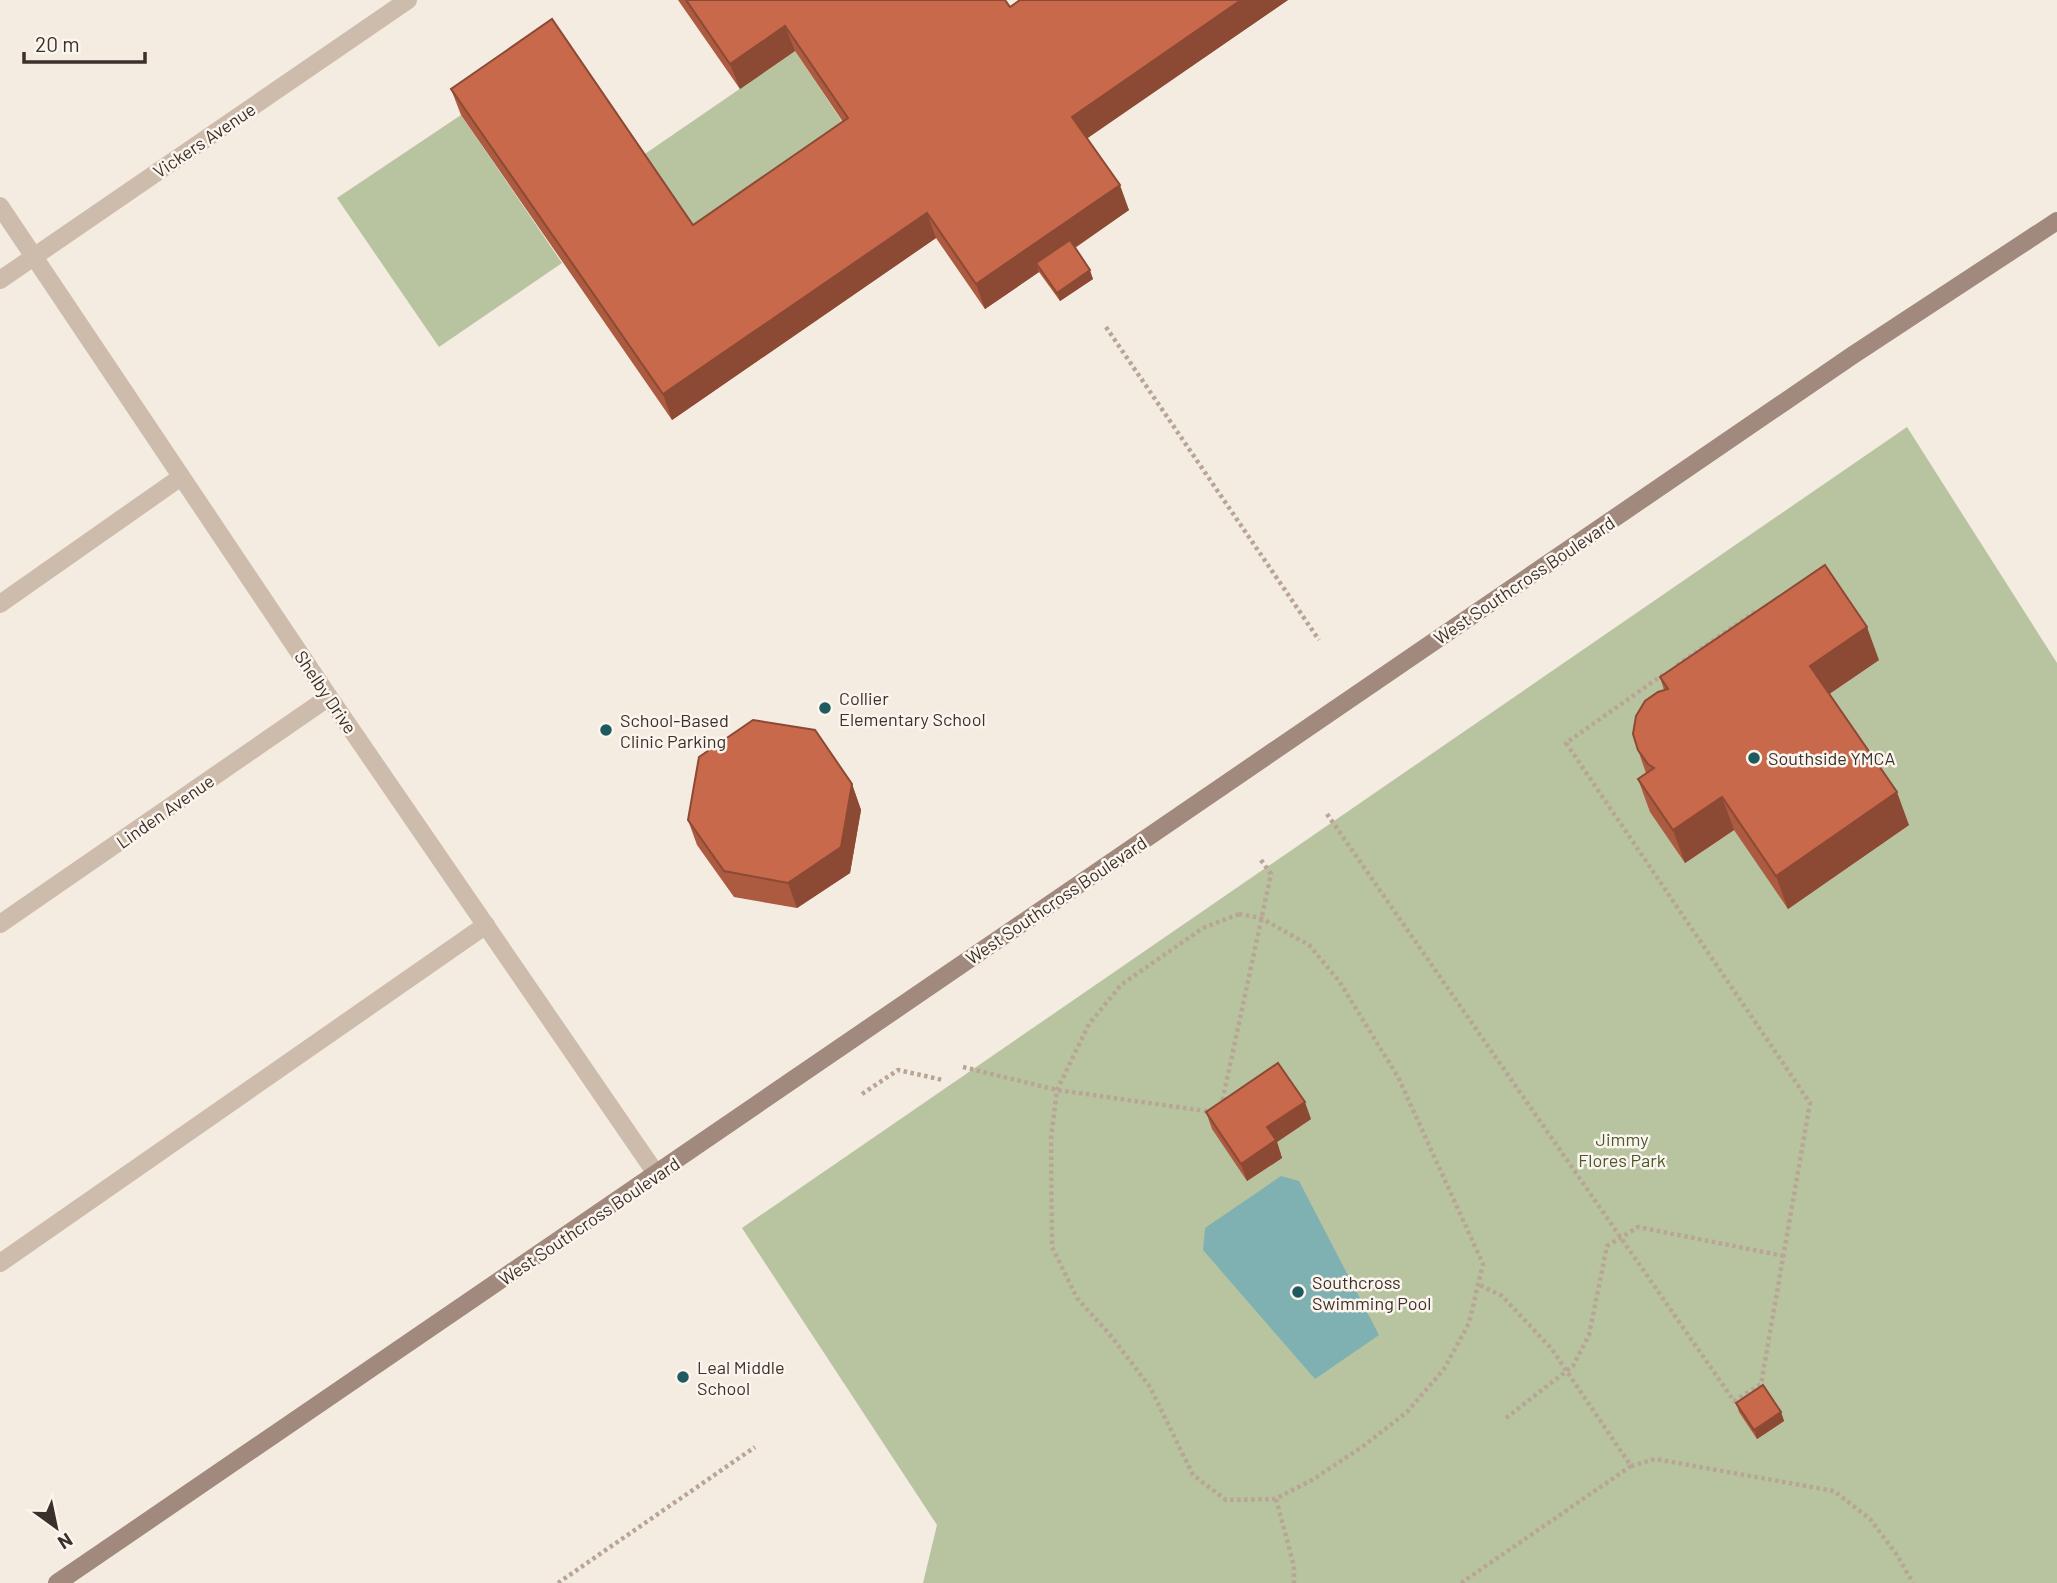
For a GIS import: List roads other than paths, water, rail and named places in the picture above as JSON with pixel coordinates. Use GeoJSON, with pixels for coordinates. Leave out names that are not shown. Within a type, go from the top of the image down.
{"type":"FeatureCollection","features":[{"type":"Feature","properties":{"kind":"main road","name":"West Southcross Boulevard"},"geometry":{"type":"LineString","coordinates":[[57,1583],[1842,363],[2057,221]]}},
{"type":"Feature","properties":{"kind":"street","name":"Vickers Avenue"},"geometry":{"type":"LineString","coordinates":[[0,280],[408,0]]}},
{"type":"Feature","properties":{"kind":"street","name":"Shelby Drive"},"geometry":{"type":"LineString","coordinates":[[0,206],[329,697],[657,1175]]}},
{"type":"Feature","properties":{"kind":"street"},"geometry":{"type":"LineString","coordinates":[[0,604],[181,477]]}},
{"type":"Feature","properties":{"kind":"street","name":"Linden Avenue"},"geometry":{"type":"LineString","coordinates":[[0,924],[329,697]]}},
{"type":"Feature","properties":{"kind":"street"},"geometry":{"type":"LineString","coordinates":[[0,1263],[486,925]]}},
{"type":"Feature","properties":{"kind":"water","name":"Southcross Swimming Pool"},"geometry":{"type":"Polygon","coordinates":[[[1281,1176],[1299,1181],[1379,1335],[1315,1379],[1203,1250],[1205,1228],[1281,1176]]]}},
{"type":"Feature","properties":{"kind":"place","name":"Collier Elementary School"},"geometry":{"type":"Point","coordinates":[825,708]}},
{"type":"Feature","properties":{"kind":"place","name":"School-Based Clinic Parking"},"geometry":{"type":"Point","coordinates":[606,730]}},
{"type":"Feature","properties":{"kind":"place","name":"Southside YMCA"},"geometry":{"type":"Point","coordinates":[1754,758]}},
{"type":"Feature","properties":{"kind":"place","name":"Southcross Swimming Pool"},"geometry":{"type":"Point","coordinates":[1298,1292]}},
{"type":"Feature","properties":{"kind":"place","name":"Leal Middle School"},"geometry":{"type":"Point","coordinates":[683,1377]}},
{"type":"Feature","properties":{"kind":"park label","name":"Jimmy Flores Park"},"geometry":{"type":"Point","coordinates":[1622,1149]}}]}
